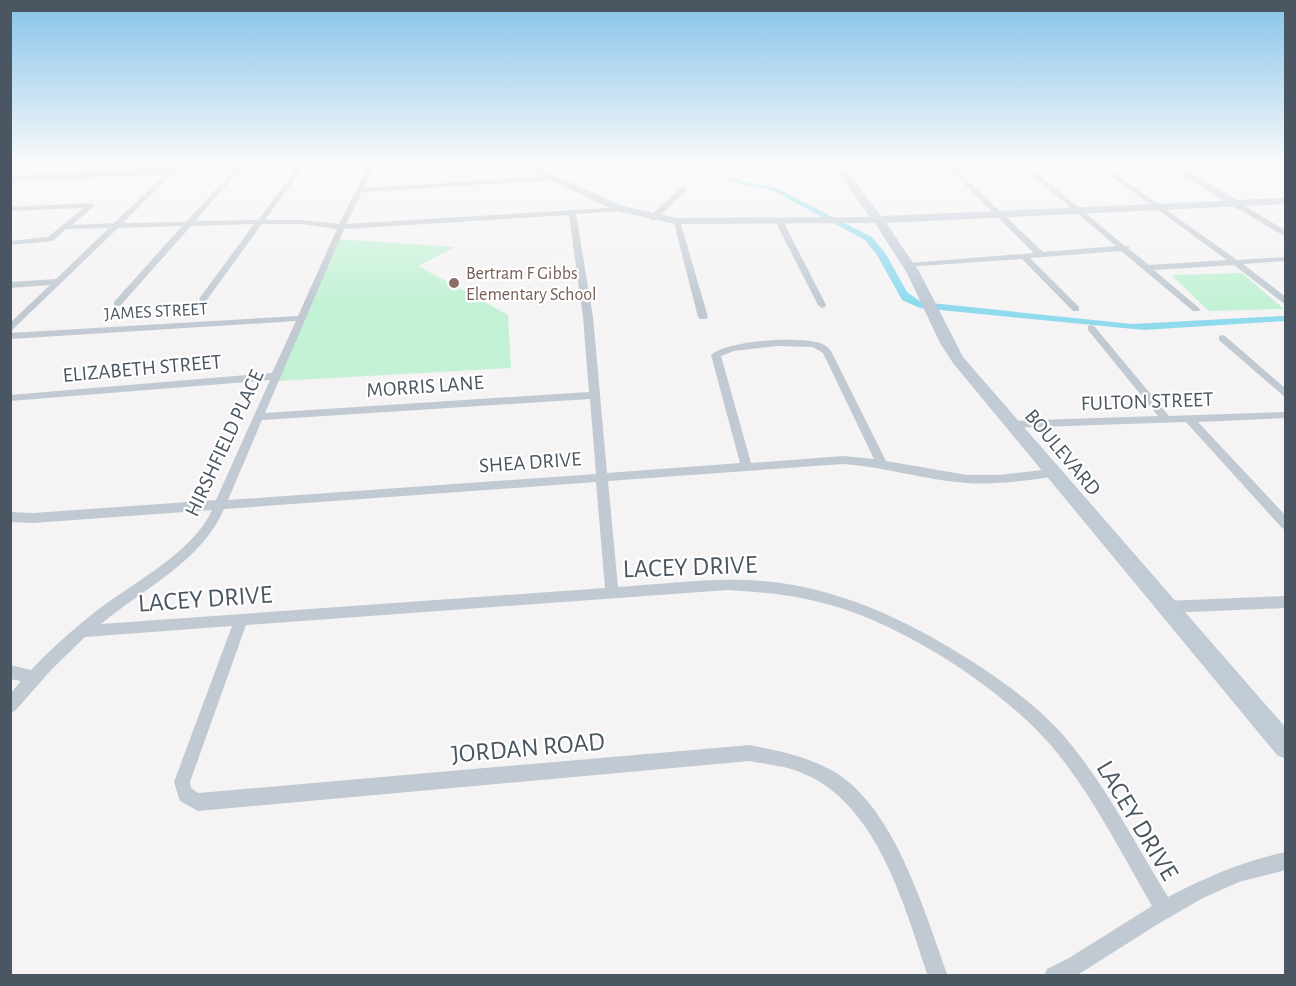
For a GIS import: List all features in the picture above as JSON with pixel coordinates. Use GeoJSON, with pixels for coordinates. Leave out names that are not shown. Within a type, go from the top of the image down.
{"type":"FeatureCollection","features":[{"type":"Feature","properties":{"kind":"street"},"geometry":{"type":"LineString","coordinates":[[10,243],[44,241],[83,211]]}},
{"type":"Feature","properties":{"kind":"street"},"geometry":{"type":"LineString","coordinates":[[10,328],[130,211]]}},
{"type":"Feature","properties":{"kind":"street"},"geometry":{"type":"LineString","coordinates":[[117,304],[199,211]]}},
{"type":"Feature","properties":{"kind":"street"},"geometry":{"type":"LineString","coordinates":[[203,299],[266,211]]}},
{"type":"Feature","properties":{"kind":"street","name":"HIRSHFIELD PLACE"},"geometry":{"type":"LineString","coordinates":[[10,706],[34,678],[81,632],[189,550],[213,521],[349,211]]}},
{"type":"Feature","properties":{"kind":"street"},"geometry":{"type":"LineString","coordinates":[[65,227],[258,222],[342,227],[588,211]]}},
{"type":"Feature","properties":{"kind":"street"},"geometry":{"type":"LineString","coordinates":[[627,211],[676,221],[830,222],[1050,211]]}},
{"type":"Feature","properties":{"kind":"street"},"geometry":{"type":"LineString","coordinates":[[653,218],[660,211]]}},
{"type":"Feature","properties":{"kind":"street","name":"BOULEVARD"},"geometry":{"type":"LineString","coordinates":[[872,211],[909,265],[949,348],[1051,473],[1286,747]]}},
{"type":"Feature","properties":{"kind":"street"},"geometry":{"type":"LineString","coordinates":[[1078,211],[1126,248],[1196,309]]}},
{"type":"Feature","properties":{"kind":"street"},"geometry":{"type":"LineString","coordinates":[[1164,211],[1286,302]]}},
{"type":"Feature","properties":{"kind":"street"},"geometry":{"type":"LineString","coordinates":[[1247,211],[1286,235]]}},
{"type":"Feature","properties":{"kind":"street"},"geometry":{"type":"LineString","coordinates":[[572,212],[588,317],[612,593]]}},
{"type":"Feature","properties":{"kind":"street"},"geometry":{"type":"LineString","coordinates":[[998,213],[1040,254]]}},
{"type":"Feature","properties":{"kind":"street"},"geometry":{"type":"LineString","coordinates":[[676,221],[703,317]]}},
{"type":"Feature","properties":{"kind":"street"},"geometry":{"type":"LineString","coordinates":[[779,222],[822,305]]}},
{"type":"Feature","properties":{"kind":"street"},"geometry":{"type":"LineString","coordinates":[[909,265],[1126,248]]}},
{"type":"Feature","properties":{"kind":"street"},"geometry":{"type":"LineString","coordinates":[[1023,255],[1076,309]]}},
{"type":"Feature","properties":{"kind":"street"},"geometry":{"type":"LineString","coordinates":[[1148,268],[1286,259]]}},
{"type":"Feature","properties":{"kind":"street"},"geometry":{"type":"LineString","coordinates":[[10,285],[56,282]]}},
{"type":"Feature","properties":{"kind":"street","name":"JAMES STREET"},"geometry":{"type":"LineString","coordinates":[[10,336],[303,318]]}},
{"type":"Feature","properties":{"kind":"street"},"geometry":{"type":"LineString","coordinates":[[1091,328],[1167,420]]}},
{"type":"Feature","properties":{"kind":"street"},"geometry":{"type":"LineString","coordinates":[[1222,338],[1286,394]]}},
{"type":"Feature","properties":{"kind":"street"},"geometry":{"type":"LineString","coordinates":[[746,466],[715,359],[719,352],[732,348],[809,343],[824,348],[881,462]]}},
{"type":"Feature","properties":{"kind":"street","name":"ELIZABETH STREET"},"geometry":{"type":"LineString","coordinates":[[10,398],[277,376]]}},
{"type":"Feature","properties":{"kind":"street","name":"MORRIS LANE"},"geometry":{"type":"LineString","coordinates":[[259,417],[594,395]]}},
{"type":"Feature","properties":{"kind":"street","name":"FULTON STREET"},"geometry":{"type":"LineString","coordinates":[[1011,425],[1286,415]]}},
{"type":"Feature","properties":{"kind":"street"},"geometry":{"type":"LineString","coordinates":[[1189,419],[1286,525]]}},
{"type":"Feature","properties":{"kind":"street","name":"SHEA DRIVE"},"geometry":{"type":"LineString","coordinates":[[10,517],[33,518],[843,460],[881,462],[966,479],[1006,479],[1051,473]]}},
{"type":"Feature","properties":{"kind":"street","name":"LACEY DRIVE"},"geometry":{"type":"LineString","coordinates":[[81,632],[728,585],[788,588],[849,603],[910,629],[1008,693],[1051,732],[1085,777],[1164,909]]}},
{"type":"Feature","properties":{"kind":"street"},"geometry":{"type":"LineString","coordinates":[[1165,607],[1286,602]]}},
{"type":"Feature","properties":{"kind":"street","name":"JORDAN ROAD"},"geometry":{"type":"LineString","coordinates":[[241,620],[182,782],[183,792],[189,799],[210,801],[750,753],[772,755],[796,761],[833,781],[871,817],[892,852],[938,975]]}},
{"type":"Feature","properties":{"kind":"street"},"geometry":{"type":"LineString","coordinates":[[10,672],[34,678]]}},
{"type":"Feature","properties":{"kind":"street"},"geometry":{"type":"LineString","coordinates":[[1054,975],[1164,909],[1209,886],[1269,864],[1286,861]]}},
{"type":"Feature","properties":{"kind":"green space"},"geometry":{"type":"Polygon","coordinates":[[[336,239],[455,247],[418,266],[508,315],[511,368],[278,381],[336,239]]]}},
{"type":"Feature","properties":{"kind":"green space"},"geometry":{"type":"Polygon","coordinates":[[[1242,273],[1284,309],[1209,311],[1171,275],[1242,273]]]}},
{"type":"Feature","properties":{"kind":"water"},"geometry":{"type":"Polygon","coordinates":[[[811,211],[821,211],[872,237],[886,254],[907,292],[921,302],[1132,324],[1283,316],[1285,316],[1285,321],[1144,330],[920,308],[902,300],[877,255],[865,240],[811,211]]]}},
{"type":"Feature","properties":{"kind":"place","name":"Bertram F Gibbs Elementary School"},"geometry":{"type":"Point","coordinates":[454,283]}}]}
